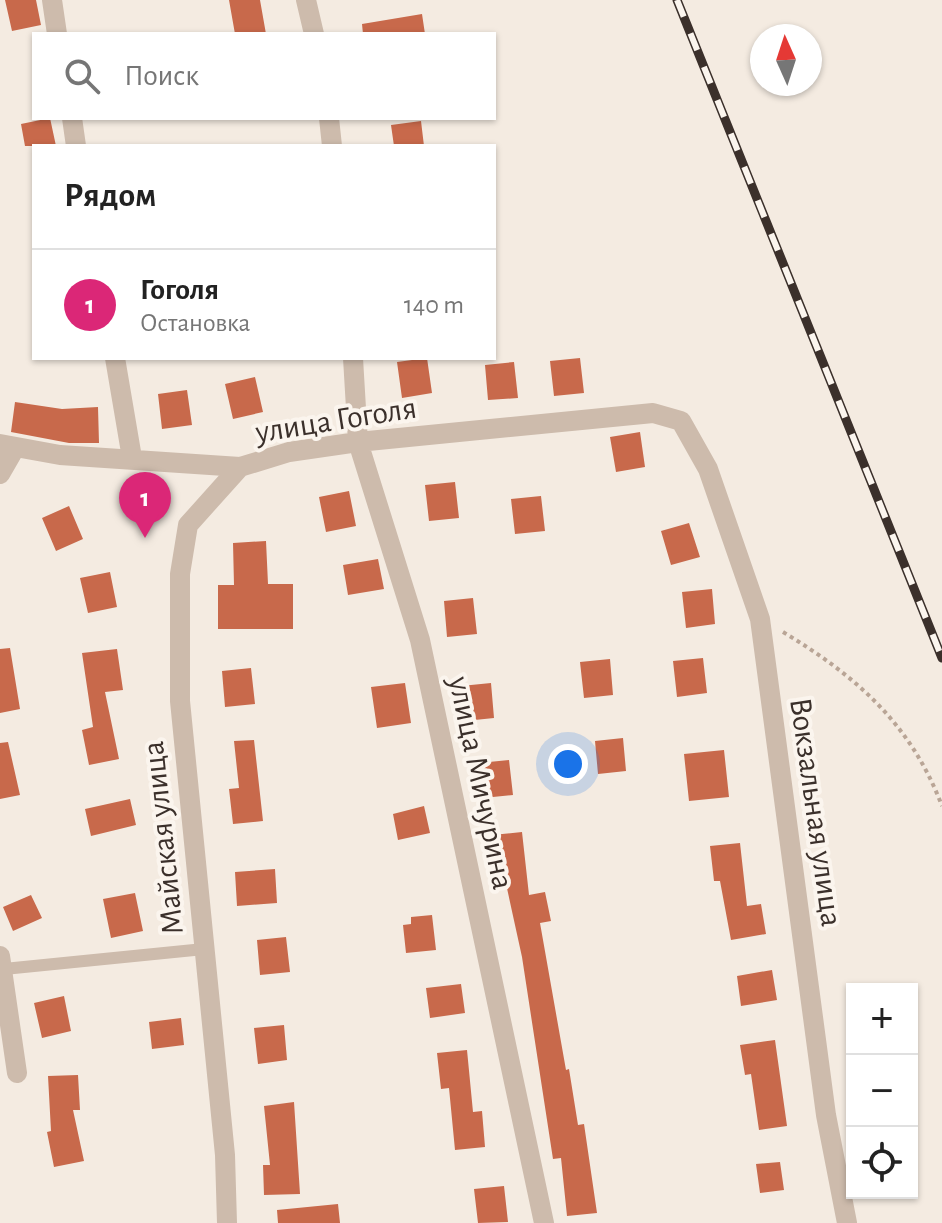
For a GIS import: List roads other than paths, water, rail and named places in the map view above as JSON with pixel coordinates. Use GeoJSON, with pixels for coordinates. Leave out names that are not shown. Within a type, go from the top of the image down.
{"type":"FeatureCollection","features":[{"type":"Feature","properties":{"kind":"street"},"geometry":{"type":"LineString","coordinates":[[52,0],[57,32]]}},
{"type":"Feature","properties":{"kind":"street"},"geometry":{"type":"LineString","coordinates":[[306,0],[314,32]]}},
{"type":"Feature","properties":{"kind":"street"},"geometry":{"type":"LineString","coordinates":[[72,120],[76,144]]}},
{"type":"Feature","properties":{"kind":"street"},"geometry":{"type":"LineString","coordinates":[[329,120],[332,144]]}},
{"type":"Feature","properties":{"kind":"street"},"geometry":{"type":"LineString","coordinates":[[115,360],[132,458]]}},
{"type":"Feature","properties":{"kind":"street","name":"улица Мичурина"},"geometry":{"type":"LineString","coordinates":[[353,360],[358,442],[420,640],[544,1223]]}},
{"type":"Feature","properties":{"kind":"street","name":"улица Гоголя"},"geometry":{"type":"LineString","coordinates":[[8,446],[60,455],[240,467],[289,452],[358,442],[653,413],[681,421]]}},
{"type":"Feature","properties":{"kind":"street","name":"Вокзальная улица"},"geometry":{"type":"LineString","coordinates":[[681,421],[708,469],[760,619],[826,1115],[847,1223]]}},
{"type":"Feature","properties":{"kind":"street"},"geometry":{"type":"LineString","coordinates":[[0,474],[8,446]]}},
{"type":"Feature","properties":{"kind":"street","name":"Майская улица"},"geometry":{"type":"LineString","coordinates":[[227,1223],[225,1155],[180,701],[180,574],[188,525],[240,467]]}},
{"type":"Feature","properties":{"kind":"street"},"geometry":{"type":"LineString","coordinates":[[2,963],[17,1073]]}},
{"type":"Feature","properties":{"kind":"lane"},"geometry":{"type":"LineString","coordinates":[[2,963],[204,949]]}},
{"type":"Feature","properties":{"kind":"railway"},"geometry":{"type":"LineString","coordinates":[[677,0],[942,658]]}},
{"type":"Feature","properties":{"kind":"place","name":"Гоголя"},"geometry":{"type":"Point","coordinates":[145,538]}}]}
